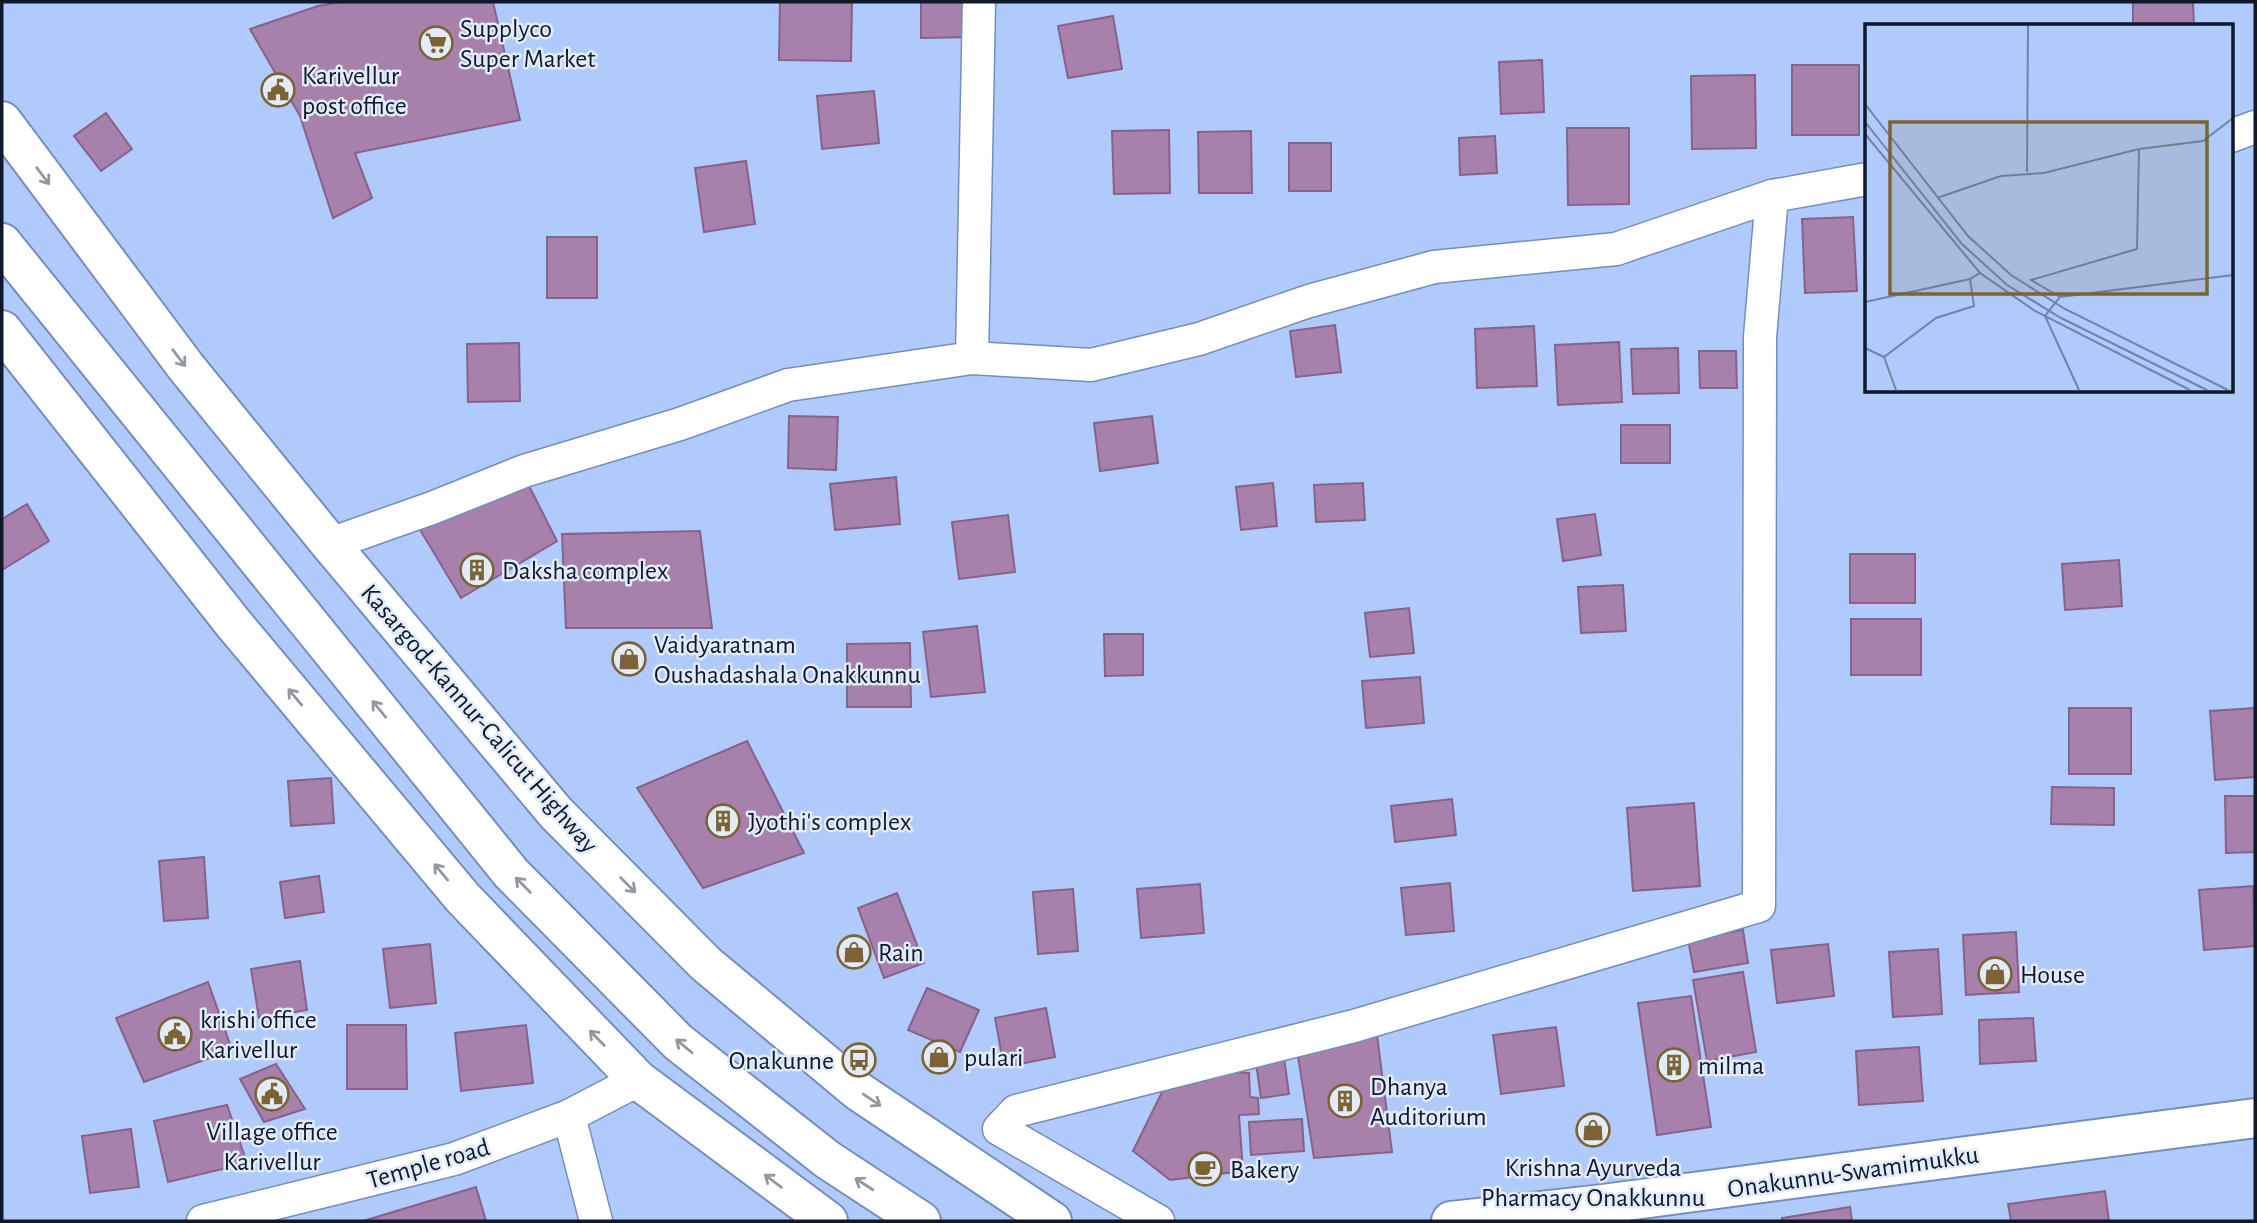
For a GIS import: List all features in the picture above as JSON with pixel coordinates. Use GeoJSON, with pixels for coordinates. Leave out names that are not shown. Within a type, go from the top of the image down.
{"type":"FeatureCollection","features":[{"type":"Feature","properties":{"kind":"main road","name":"Kasargod-Kannur-Calicut Highway"},"geometry":{"type":"LineString","coordinates":[[2,121],[186,367],[330,544],[556,813],[706,964],[858,1091],[1052,1221]]}},
{"type":"Feature","properties":{"kind":"main road"},"geometry":{"type":"LineString","coordinates":[[2,243],[511,873],[678,1042],[828,1160],[921,1221]]}},
{"type":"Feature","properties":{"kind":"main road"},"geometry":{"type":"LineString","coordinates":[[2,330],[233,623],[463,898],[638,1080],[828,1221]]}},
{"type":"Feature","properties":{"kind":"main road","name":"Onakunnu-Swamimukku"},"geometry":{"type":"LineString","coordinates":[[1451,1221],[1617,1202],[2255,1118]]}},
{"type":"Feature","properties":{"kind":"street"},"geometry":{"type":"LineString","coordinates":[[972,358],[979,2]]}},
{"type":"Feature","properties":{"kind":"street"},"geometry":{"type":"LineString","coordinates":[[2232,136],[2255,127]]}},
{"type":"Feature","properties":{"kind":"street"},"geometry":{"type":"LineString","coordinates":[[330,544],[432,508],[524,471],[680,424],[788,385],[972,358],[1091,365],[1199,339],[1309,301],[1434,267],[1616,249],[1772,196],[1865,179]]}},
{"type":"Feature","properties":{"kind":"street"},"geometry":{"type":"LineString","coordinates":[[1158,1221],[999,1129],[1016,1111],[1354,1026],[1759,906],[1760,337],[1772,196]]}},
{"type":"Feature","properties":{"kind":"street","name":"Temple road"},"geometry":{"type":"LineString","coordinates":[[203,1221],[454,1159],[569,1116],[638,1080]]}},
{"type":"Feature","properties":{"kind":"street"},"geometry":{"type":"LineString","coordinates":[[569,1116],[596,1221]]}},
{"type":"Feature","properties":{"kind":"building"},"geometry":{"type":"Polygon","coordinates":[[[342,2],[493,2],[520,120],[355,153],[372,198],[333,218],[300,116],[250,29],[318,6],[342,2]]]}},
{"type":"Feature","properties":{"kind":"building"},"geometry":{"type":"Polygon","coordinates":[[[780,2],[852,2],[851,61],[779,60],[780,2]]]}},
{"type":"Feature","properties":{"kind":"building"},"geometry":{"type":"Polygon","coordinates":[[[921,2],[972,2],[973,37],[921,38],[921,2]]]}},
{"type":"Feature","properties":{"kind":"building"},"geometry":{"type":"Polygon","coordinates":[[[2133,2],[2193,2],[2194,24],[2133,24],[2133,2]]]}},
{"type":"Feature","properties":{"kind":"building"},"geometry":{"type":"Polygon","coordinates":[[[1113,16],[1122,69],[1068,78],[1058,26],[1113,16]]]}},
{"type":"Feature","properties":{"kind":"building"},"geometry":{"type":"Polygon","coordinates":[[[1542,60],[1544,112],[1501,114],[1499,62],[1542,60]]]}},
{"type":"Feature","properties":{"kind":"building"},"geometry":{"type":"Polygon","coordinates":[[[1792,65],[1859,65],[1859,135],[1792,135],[1792,65]]]}},
{"type":"Feature","properties":{"kind":"building"},"geometry":{"type":"Polygon","coordinates":[[[1755,75],[1756,148],[1692,149],[1691,76],[1755,75]]]}},
{"type":"Feature","properties":{"kind":"building"},"geometry":{"type":"Polygon","coordinates":[[[874,91],[879,143],[822,149],[817,96],[874,91]]]}},
{"type":"Feature","properties":{"kind":"building"},"geometry":{"type":"Polygon","coordinates":[[[106,113],[132,149],[101,171],[74,136],[106,113]]]}},
{"type":"Feature","properties":{"kind":"building"},"geometry":{"type":"Polygon","coordinates":[[[1567,128],[1629,128],[1629,204],[1568,205],[1567,128]]]}},
{"type":"Feature","properties":{"kind":"building"},"geometry":{"type":"Polygon","coordinates":[[[1169,130],[1170,193],[1114,194],[1112,131],[1169,130]]]}},
{"type":"Feature","properties":{"kind":"building"},"geometry":{"type":"Polygon","coordinates":[[[1251,131],[1252,193],[1199,193],[1198,132],[1251,131]]]}},
{"type":"Feature","properties":{"kind":"building"},"geometry":{"type":"Polygon","coordinates":[[[1495,136],[1497,173],[1460,175],[1459,138],[1495,136]]]}},
{"type":"Feature","properties":{"kind":"building"},"geometry":{"type":"Polygon","coordinates":[[[1289,143],[1331,143],[1331,191],[1289,191],[1289,143]]]}},
{"type":"Feature","properties":{"kind":"building"},"geometry":{"type":"Polygon","coordinates":[[[746,161],[755,224],[704,232],[695,168],[746,161]]]}},
{"type":"Feature","properties":{"kind":"building"},"geometry":{"type":"Polygon","coordinates":[[[1853,217],[1857,291],[1805,293],[1802,219],[1853,217]]]}},
{"type":"Feature","properties":{"kind":"building"},"geometry":{"type":"Polygon","coordinates":[[[547,237],[597,237],[597,298],[547,298],[547,237]]]}},
{"type":"Feature","properties":{"kind":"building"},"geometry":{"type":"Polygon","coordinates":[[[1335,325],[1341,372],[1296,377],[1290,331],[1335,325]]]}},
{"type":"Feature","properties":{"kind":"building"},"geometry":{"type":"Polygon","coordinates":[[[1534,326],[1537,386],[1477,388],[1475,329],[1534,326]]]}},
{"type":"Feature","properties":{"kind":"building"},"geometry":{"type":"Polygon","coordinates":[[[1619,342],[1622,402],[1558,405],[1555,345],[1619,342]]]}},
{"type":"Feature","properties":{"kind":"building"},"geometry":{"type":"Polygon","coordinates":[[[519,343],[520,401],[468,402],[467,344],[519,343]]]}},
{"type":"Feature","properties":{"kind":"building"},"geometry":{"type":"Polygon","coordinates":[[[1678,348],[1679,393],[1633,394],[1631,349],[1678,348]]]}},
{"type":"Feature","properties":{"kind":"building"},"geometry":{"type":"Polygon","coordinates":[[[1699,351],[1736,351],[1737,388],[1700,388],[1699,351]]]}},
{"type":"Feature","properties":{"kind":"building"},"geometry":{"type":"Polygon","coordinates":[[[789,416],[838,417],[836,470],[788,468],[789,416]]]}},
{"type":"Feature","properties":{"kind":"building"},"geometry":{"type":"Polygon","coordinates":[[[1152,416],[1158,463],[1100,471],[1094,423],[1152,416]]]}},
{"type":"Feature","properties":{"kind":"building"},"geometry":{"type":"Polygon","coordinates":[[[1621,425],[1670,425],[1670,463],[1621,463],[1621,425]]]}},
{"type":"Feature","properties":{"kind":"building"},"geometry":{"type":"Polygon","coordinates":[[[896,477],[900,524],[835,530],[830,484],[896,477]]]}},
{"type":"Feature","properties":{"kind":"building"},"geometry":{"type":"Polygon","coordinates":[[[1273,483],[1277,526],[1241,530],[1236,487],[1273,483]]]}},
{"type":"Feature","properties":{"kind":"building"},"geometry":{"type":"Polygon","coordinates":[[[1363,483],[1365,520],[1316,522],[1314,485],[1363,483]]]}},
{"type":"Feature","properties":{"kind":"building","name":"Daksha complex"},"geometry":{"type":"Polygon","coordinates":[[[529,486],[557,541],[461,598],[419,528],[529,486]]]}},
{"type":"Feature","properties":{"kind":"building"},"geometry":{"type":"Polygon","coordinates":[[[27,504],[49,541],[2,570],[2,519],[27,504]]]}},
{"type":"Feature","properties":{"kind":"building"},"geometry":{"type":"Polygon","coordinates":[[[1595,514],[1601,555],[1563,561],[1557,519],[1595,514]]]}},
{"type":"Feature","properties":{"kind":"building"},"geometry":{"type":"Polygon","coordinates":[[[1008,515],[1015,572],[959,579],[952,522],[1008,515]]]}},
{"type":"Feature","properties":{"kind":"building"},"geometry":{"type":"Polygon","coordinates":[[[700,531],[712,628],[566,628],[562,534],[700,531]]]}},
{"type":"Feature","properties":{"kind":"building"},"geometry":{"type":"Polygon","coordinates":[[[1850,554],[1915,554],[1915,603],[1850,603],[1850,554]]]}},
{"type":"Feature","properties":{"kind":"building"},"geometry":{"type":"Polygon","coordinates":[[[2119,560],[2122,606],[2065,610],[2062,564],[2119,560]]]}},
{"type":"Feature","properties":{"kind":"building"},"geometry":{"type":"Polygon","coordinates":[[[1623,585],[1626,631],[1581,633],[1578,587],[1623,585]]]}},
{"type":"Feature","properties":{"kind":"building"},"geometry":{"type":"Polygon","coordinates":[[[1409,608],[1414,653],[1370,657],[1365,613],[1409,608]]]}},
{"type":"Feature","properties":{"kind":"building"},"geometry":{"type":"Polygon","coordinates":[[[1851,619],[1921,619],[1921,675],[1851,675],[1851,619]]]}},
{"type":"Feature","properties":{"kind":"building"},"geometry":{"type":"Polygon","coordinates":[[[977,626],[985,692],[931,697],[923,632],[977,626]]]}},
{"type":"Feature","properties":{"kind":"building"},"geometry":{"type":"Polygon","coordinates":[[[1104,634],[1143,634],[1143,675],[1105,676],[1104,634]]]}},
{"type":"Feature","properties":{"kind":"building"},"geometry":{"type":"Polygon","coordinates":[[[910,643],[911,707],[847,707],[847,644],[910,643]]]}},
{"type":"Feature","properties":{"kind":"building"},"geometry":{"type":"Polygon","coordinates":[[[1420,677],[1424,723],[1366,728],[1362,681],[1420,677]]]}},
{"type":"Feature","properties":{"kind":"building"},"geometry":{"type":"Polygon","coordinates":[[[2069,708],[2131,708],[2131,774],[2069,774],[2069,708]]]}},
{"type":"Feature","properties":{"kind":"building"},"geometry":{"type":"Polygon","coordinates":[[[2255,708],[2255,777],[2215,780],[2210,711],[2255,708]]]}},
{"type":"Feature","properties":{"kind":"building","name":"Jyothi's complex"},"geometry":{"type":"Polygon","coordinates":[[[747,741],[804,853],[703,888],[637,788],[747,741]]]}},
{"type":"Feature","properties":{"kind":"building"},"geometry":{"type":"Polygon","coordinates":[[[331,778],[334,823],[291,826],[288,781],[331,778]]]}},
{"type":"Feature","properties":{"kind":"building"},"geometry":{"type":"Polygon","coordinates":[[[2052,787],[2114,788],[2114,825],[2051,824],[2052,787]]]}},
{"type":"Feature","properties":{"kind":"building"},"geometry":{"type":"Polygon","coordinates":[[[2225,796],[2255,796],[2255,852],[2226,853],[2225,796]]]}},
{"type":"Feature","properties":{"kind":"building"},"geometry":{"type":"Polygon","coordinates":[[[1452,799],[1456,835],[1395,842],[1391,806],[1452,799]]]}},
{"type":"Feature","properties":{"kind":"building"},"geometry":{"type":"Polygon","coordinates":[[[1694,803],[1700,886],[1633,891],[1627,808],[1694,803]]]}},
{"type":"Feature","properties":{"kind":"building"},"geometry":{"type":"Polygon","coordinates":[[[204,857],[208,918],[164,921],[159,861],[204,857]]]}},
{"type":"Feature","properties":{"kind":"building"},"geometry":{"type":"Polygon","coordinates":[[[319,876],[324,912],[285,918],[280,882],[319,876]]]}},
{"type":"Feature","properties":{"kind":"building"},"geometry":{"type":"Polygon","coordinates":[[[1450,883],[1454,931],[1406,935],[1401,888],[1450,883]]]}},
{"type":"Feature","properties":{"kind":"building"},"geometry":{"type":"Polygon","coordinates":[[[1200,884],[1204,933],[1141,938],[1137,889],[1200,884]]]}},
{"type":"Feature","properties":{"kind":"building"},"geometry":{"type":"Polygon","coordinates":[[[2253,886],[2255,946],[2204,950],[2199,890],[2253,886]]]}},
{"type":"Feature","properties":{"kind":"building"},"geometry":{"type":"Polygon","coordinates":[[[1073,889],[1078,951],[1038,954],[1033,892],[1073,889]]]}},
{"type":"Feature","properties":{"kind":"building"},"geometry":{"type":"Polygon","coordinates":[[[897,893],[924,963],[884,978],[858,908],[897,893]]]}},
{"type":"Feature","properties":{"kind":"building"},"geometry":{"type":"Polygon","coordinates":[[[1743,930],[1748,963],[1694,972],[1688,939],[1743,930]]]}},
{"type":"Feature","properties":{"kind":"building"},"geometry":{"type":"Polygon","coordinates":[[[2016,932],[2019,992],[1966,995],[1963,935],[2016,932]]]}},
{"type":"Feature","properties":{"kind":"building"},"geometry":{"type":"Polygon","coordinates":[[[430,944],[436,1003],[390,1008],[383,949],[430,944]]]}},
{"type":"Feature","properties":{"kind":"building"},"geometry":{"type":"Polygon","coordinates":[[[1828,944],[1834,996],[1777,1003],[1771,950],[1828,944]]]}},
{"type":"Feature","properties":{"kind":"building"},"geometry":{"type":"Polygon","coordinates":[[[1938,949],[1942,1014],[1893,1017],[1889,952],[1938,949]]]}},
{"type":"Feature","properties":{"kind":"building"},"geometry":{"type":"Polygon","coordinates":[[[300,961],[307,1010],[259,1018],[251,969],[300,961]]]}},
{"type":"Feature","properties":{"kind":"building"},"geometry":{"type":"Polygon","coordinates":[[[1743,972],[1756,1052],[1707,1061],[1693,980],[1743,972]]]}},
{"type":"Feature","properties":{"kind":"building","name":"krishi office Karivellur"},"geometry":{"type":"Polygon","coordinates":[[[208,982],[232,1050],[144,1082],[116,1018],[208,982]]]}},
{"type":"Feature","properties":{"kind":"building"},"geometry":{"type":"Polygon","coordinates":[[[927,988],[979,1010],[960,1052],[908,1030],[927,988]]]}},
{"type":"Feature","properties":{"kind":"building","name":"milma"},"geometry":{"type":"Polygon","coordinates":[[[1691,996],[1711,1127],[1657,1135],[1638,1003],[1691,996]]]}},
{"type":"Feature","properties":{"kind":"building"},"geometry":{"type":"Polygon","coordinates":[[[1046,1008],[1055,1057],[1004,1067],[995,1018],[1046,1008]]]}},
{"type":"Feature","properties":{"kind":"building"},"geometry":{"type":"Polygon","coordinates":[[[2033,1018],[2036,1061],[1980,1064],[1979,1020],[2033,1018]]]}},
{"type":"Feature","properties":{"kind":"building"},"geometry":{"type":"Polygon","coordinates":[[[347,1025],[406,1025],[407,1089],[347,1089],[347,1025]]]}},
{"type":"Feature","properties":{"kind":"building"},"geometry":{"type":"Polygon","coordinates":[[[526,1025],[533,1083],[461,1091],[455,1033],[526,1025]]]}},
{"type":"Feature","properties":{"kind":"building"},"geometry":{"type":"Polygon","coordinates":[[[1556,1027],[1564,1086],[1501,1094],[1493,1035],[1556,1027]]]}},
{"type":"Feature","properties":{"kind":"building","name":"Dhanya Auditorium"},"geometry":{"type":"Polygon","coordinates":[[[1377,1035],[1392,1152],[1314,1158],[1297,1050],[1377,1035]]]}},
{"type":"Feature","properties":{"kind":"building"},"geometry":{"type":"Polygon","coordinates":[[[1919,1047],[1923,1101],[1859,1105],[1856,1051],[1919,1047]]]}},
{"type":"Feature","properties":{"kind":"building"},"geometry":{"type":"Polygon","coordinates":[[[1283,1051],[1289,1094],[1261,1098],[1255,1056],[1283,1051]]]}},
{"type":"Feature","properties":{"kind":"building","name":"Village office Karivellur"},"geometry":{"type":"Polygon","coordinates":[[[276,1064],[305,1109],[264,1122],[240,1079],[276,1064]]]}},
{"type":"Feature","properties":{"kind":"building"},"geometry":{"type":"Polygon","coordinates":[[[1223,1072],[1249,1073],[1250,1097],[1258,1098],[1259,1114],[1239,1115],[1243,1171],[1170,1180],[1133,1151],[1168,1080],[1223,1072]]]}},
{"type":"Feature","properties":{"kind":"building"},"geometry":{"type":"Polygon","coordinates":[[[227,1105],[247,1163],[168,1182],[154,1121],[227,1105]]]}},
{"type":"Feature","properties":{"kind":"building"},"geometry":{"type":"Polygon","coordinates":[[[1302,1119],[1304,1151],[1251,1155],[1249,1122],[1302,1119]]]}},
{"type":"Feature","properties":{"kind":"building"},"geometry":{"type":"Polygon","coordinates":[[[131,1129],[139,1187],[90,1193],[82,1136],[131,1129]]]}},
{"type":"Feature","properties":{"kind":"building"},"geometry":{"type":"Polygon","coordinates":[[[476,1187],[486,1221],[363,1221],[476,1187]]]}},
{"type":"Feature","properties":{"kind":"building"},"geometry":{"type":"Polygon","coordinates":[[[2105,1191],[2109,1221],[2011,1221],[2008,1204],[2105,1191]]]}},
{"type":"Feature","properties":{"kind":"building"},"geometry":{"type":"Polygon","coordinates":[[[1850,1207],[1852,1221],[1782,1221],[1782,1218],[1850,1207]]]}},
{"type":"Feature","properties":{"kind":"place","name":"Supplyco Super Market"},"geometry":{"type":"Point","coordinates":[436,43]}},
{"type":"Feature","properties":{"kind":"place","name":"Karivellur post office"},"geometry":{"type":"Point","coordinates":[278,90]}},
{"type":"Feature","properties":{"kind":"place","name":"Daksha complex"},"geometry":{"type":"Point","coordinates":[477,570]}},
{"type":"Feature","properties":{"kind":"place","name":"Vaidyaratnam Oushadashala Onakkunnu"},"geometry":{"type":"Point","coordinates":[629,659]}},
{"type":"Feature","properties":{"kind":"place","name":"Jyothi's complex"},"geometry":{"type":"Point","coordinates":[723,821]}},
{"type":"Feature","properties":{"kind":"place","name":"Rain"},"geometry":{"type":"Point","coordinates":[854,952]}},
{"type":"Feature","properties":{"kind":"place","name":"House"},"geometry":{"type":"Point","coordinates":[1995,974]}},
{"type":"Feature","properties":{"kind":"place","name":"krishi office Karivellur"},"geometry":{"type":"Point","coordinates":[175,1034]}},
{"type":"Feature","properties":{"kind":"place","name":"pulari"},"geometry":{"type":"Point","coordinates":[939,1057]}},
{"type":"Feature","properties":{"kind":"place","name":"Onakunne"},"geometry":{"type":"Point","coordinates":[859,1060]}},
{"type":"Feature","properties":{"kind":"place","name":"milma"},"geometry":{"type":"Point","coordinates":[1674,1065]}},
{"type":"Feature","properties":{"kind":"place","name":"Village office Karivellur"},"geometry":{"type":"Point","coordinates":[272,1094]}},
{"type":"Feature","properties":{"kind":"place","name":"Dhanya Auditorium"},"geometry":{"type":"Point","coordinates":[1345,1101]}},
{"type":"Feature","properties":{"kind":"place","name":"Krishna Ayurveda Pharmacy Onakkunnu"},"geometry":{"type":"Point","coordinates":[1593,1130]}},
{"type":"Feature","properties":{"kind":"place","name":"Bakery"},"geometry":{"type":"Point","coordinates":[1205,1169]}}]}
